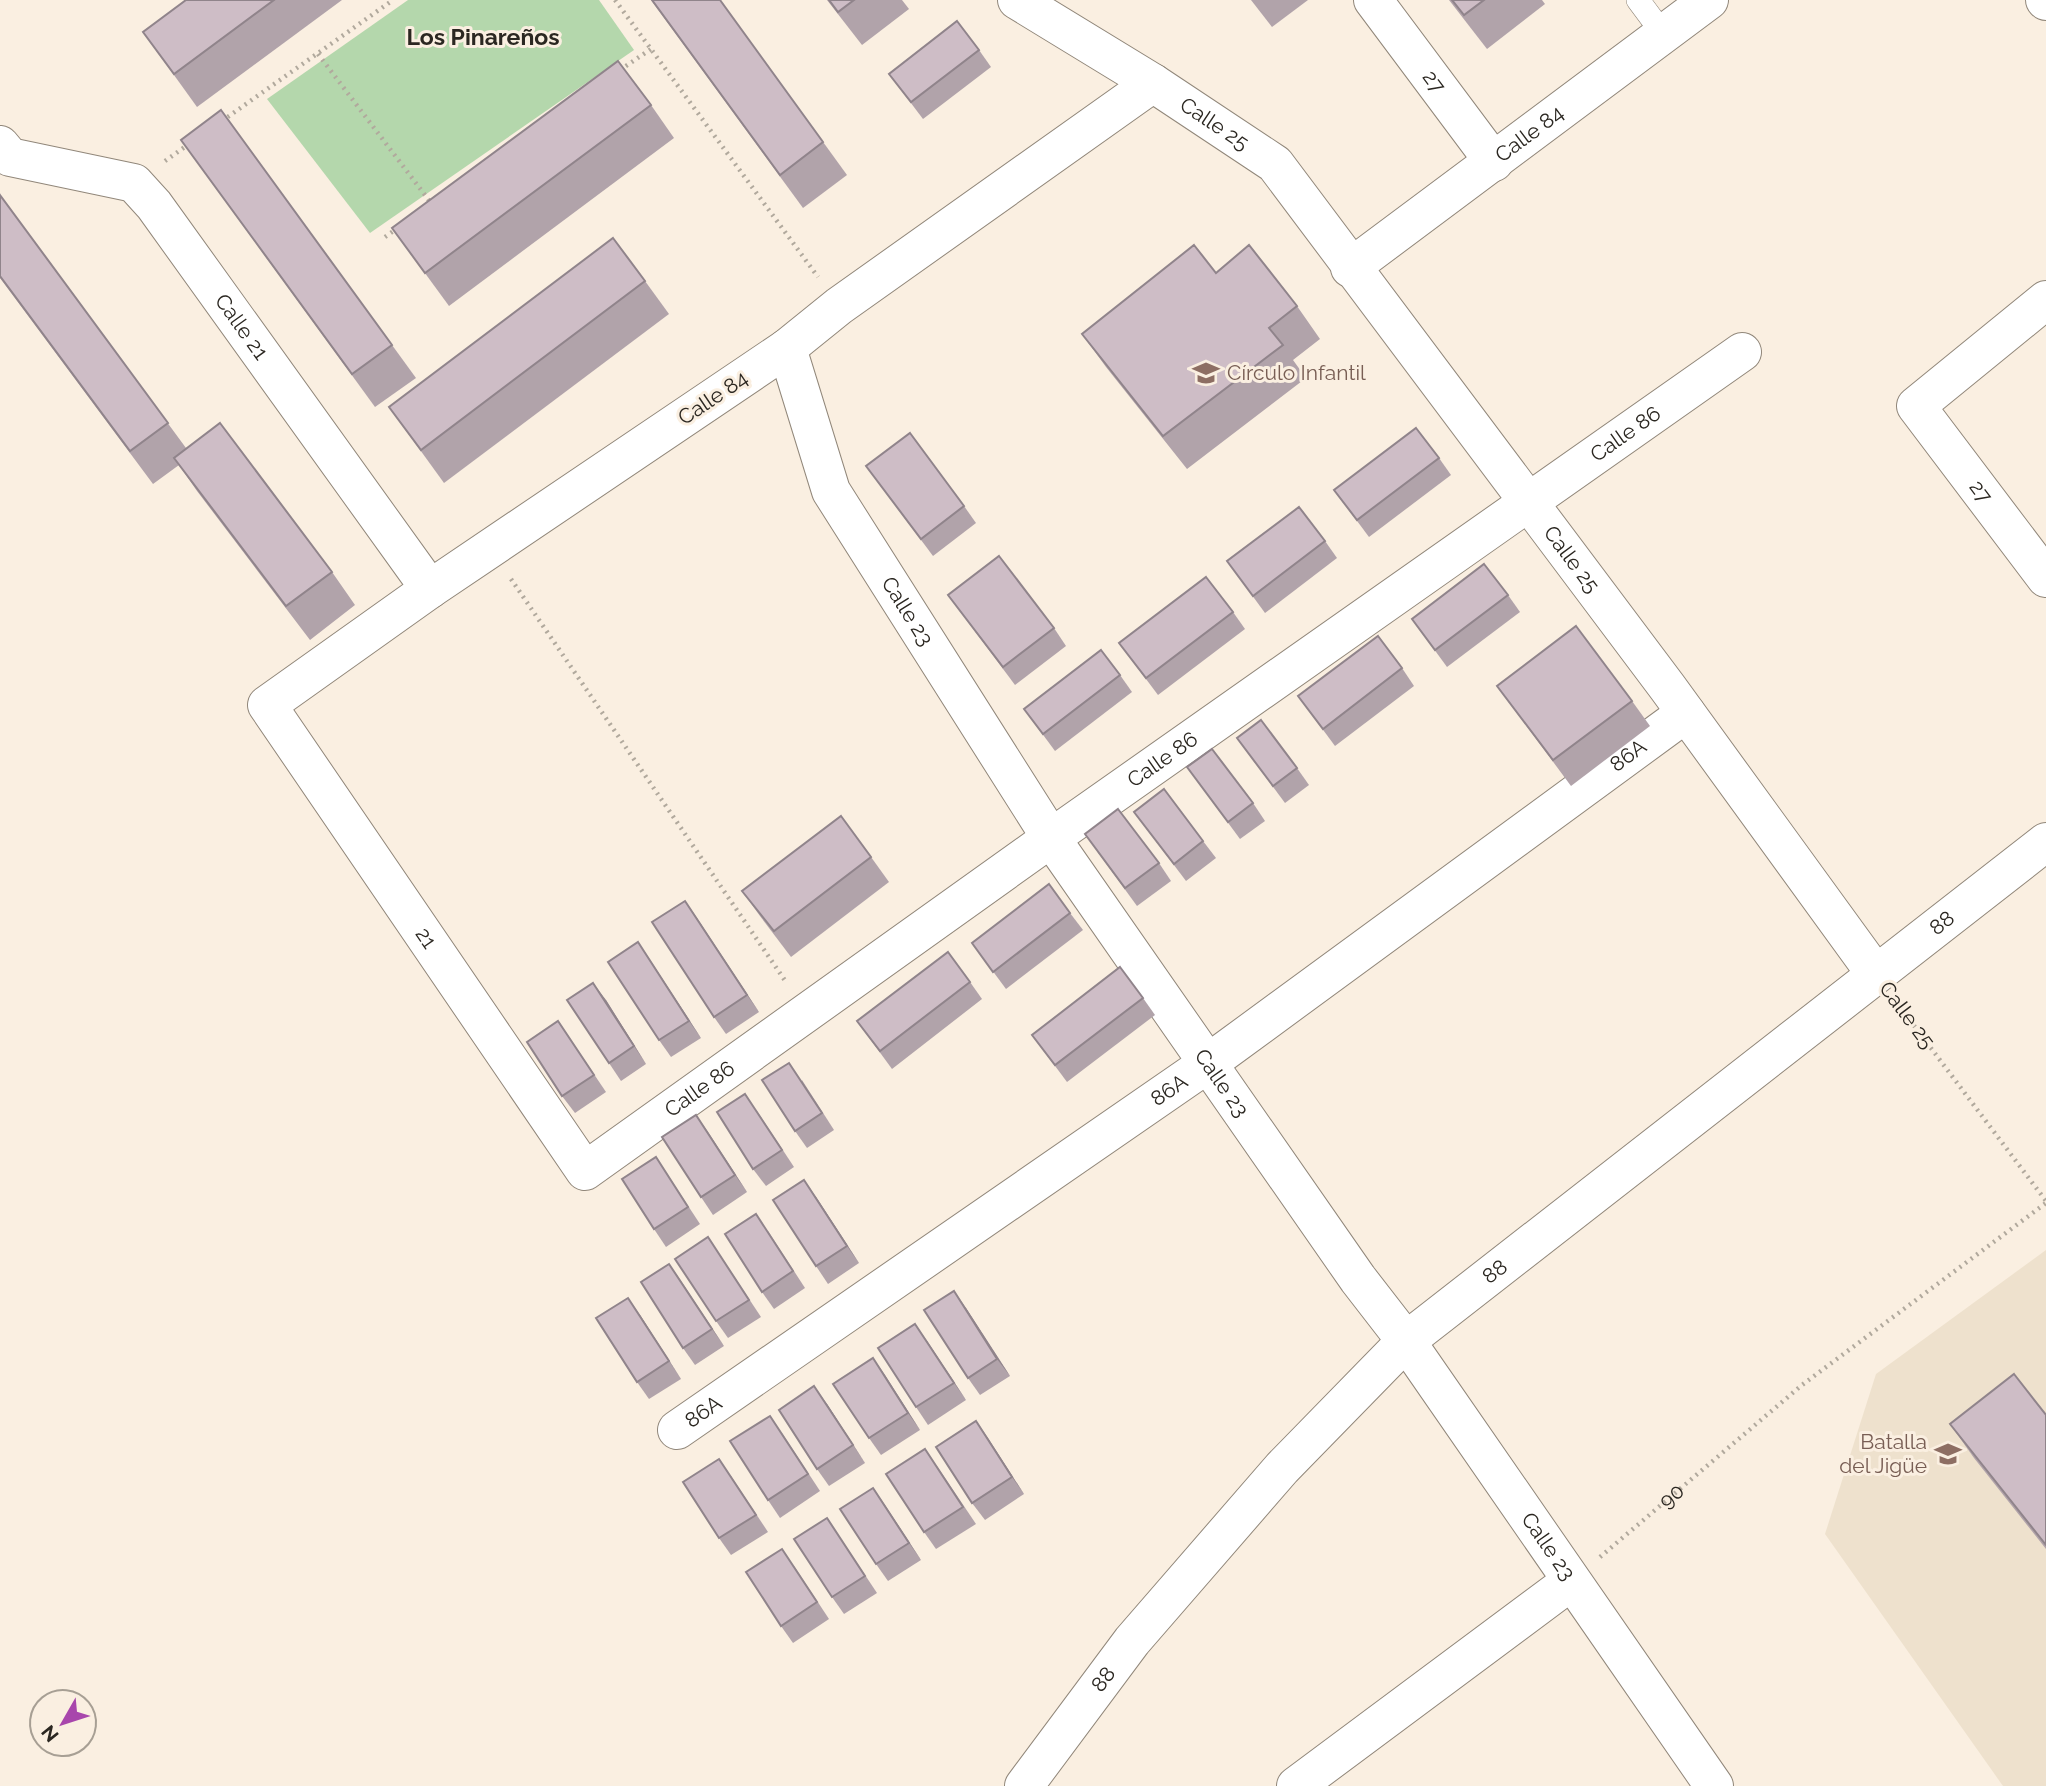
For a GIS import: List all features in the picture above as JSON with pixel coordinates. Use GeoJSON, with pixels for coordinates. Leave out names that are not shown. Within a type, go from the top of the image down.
{"type":"FeatureCollection","features":[{"type":"Feature","properties":{"kind":"street","name":"Calle 25"},"geometry":{"type":"LineString","coordinates":[[1017,0],[1153,83],[1275,164],[1350,268],[1686,713],[1875,973]]}},
{"type":"Feature","properties":{"kind":"street","name":"27"},"geometry":{"type":"LineString","coordinates":[[1373,0],[1494,162]]}},
{"type":"Feature","properties":{"kind":"street","name":"Calle 84"},"geometry":{"type":"LineString","coordinates":[[1350,268],[1709,0]]}},
{"type":"Feature","properties":{"kind":"street","name":"Calle 84"},"geometry":{"type":"LineString","coordinates":[[267,705],[430,589],[787,348],[839,306],[1153,83]]}},
{"type":"Feature","properties":{"kind":"street"},"geometry":{"type":"LineString","coordinates":[[3,159],[134,183]]}},
{"type":"Feature","properties":{"kind":"street","name":"Calle 21"},"geometry":{"type":"LineString","coordinates":[[134,183],[154,205],[430,589]]}},
{"type":"Feature","properties":{"kind":"street","name":"27"},"geometry":{"type":"LineString","coordinates":[[2046,300],[1916,406],[2046,578]]}},
{"type":"Feature","properties":{"kind":"street","name":"Calle 23"},"geometry":{"type":"LineString","coordinates":[[787,348],[831,491],[1051,838],[1358,1279],[1406,1340],[1570,1582],[1714,1786]]}},
{"type":"Feature","properties":{"kind":"street","name":"Calle 86"},"geometry":{"type":"LineString","coordinates":[[585,1171],[1051,838],[1742,352]]}},
{"type":"Feature","properties":{"kind":"street","name":"21"},"geometry":{"type":"LineString","coordinates":[[267,705],[585,1171]]}},
{"type":"Feature","properties":{"kind":"street","name":"86A"},"geometry":{"type":"LineString","coordinates":[[677,1430],[1207,1064],[1686,713]]}},
{"type":"Feature","properties":{"kind":"street","name":"88"},"geometry":{"type":"LineString","coordinates":[[1024,1786],[1132,1641],[1282,1468],[1406,1340],[2046,842]]}},
{"type":"Feature","properties":{"kind":"street"},"geometry":{"type":"LineString","coordinates":[[1296,1786],[1570,1582]]}},
{"type":"Feature","properties":{"kind":"lane"},"geometry":{"type":"LineString","coordinates":[[1638,0],[1664,35]]}},
{"type":"Feature","properties":{"kind":"path"},"geometry":{"type":"LineString","coordinates":[[220,122],[393,0]]}},
{"type":"Feature","properties":{"kind":"path"},"geometry":{"type":"LineString","coordinates":[[615,0],[839,306]]}},
{"type":"Feature","properties":{"kind":"path"},"geometry":{"type":"LineString","coordinates":[[618,72],[651,49]]}},
{"type":"Feature","properties":{"kind":"path"},"geometry":{"type":"LineString","coordinates":[[318,54],[431,204]]}},
{"type":"Feature","properties":{"kind":"path"},"geometry":{"type":"LineString","coordinates":[[134,183],[199,137]]}},
{"type":"Feature","properties":{"kind":"path"},"geometry":{"type":"LineString","coordinates":[[422,211],[442,196]]}},
{"type":"Feature","properties":{"kind":"path"},"geometry":{"type":"LineString","coordinates":[[385,237],[403,224]]}},
{"type":"Feature","properties":{"kind":"path"},"geometry":{"type":"LineString","coordinates":[[490,548],[807,1012]]}},
{"type":"Feature","properties":{"kind":"path","name":"Calle 25"},"geometry":{"type":"LineString","coordinates":[[1875,973],[2046,1202]]}},
{"type":"Feature","properties":{"kind":"path","name":"90"},"geometry":{"type":"LineString","coordinates":[[1570,1582],[1802,1385],[2046,1202]]}},
{"type":"Feature","properties":{"kind":"shaded area","name":"Batalla del Jigüe"},"geometry":{"type":"Polygon","coordinates":[[[2046,1250],[2046,1786],[2003,1786],[1825,1534],[1876,1374],[2046,1250]]]}},
{"type":"Feature","properties":{"kind":"green space"},"geometry":{"type":"Polygon","coordinates":[[[408,0],[599,0],[634,50],[370,233],[267,99],[408,0]]]}},
{"type":"Feature","properties":{"kind":"building"},"geometry":{"type":"Polygon","coordinates":[[[186,0],[274,0],[174,74],[143,32],[186,0]]]}},
{"type":"Feature","properties":{"kind":"building"},"geometry":{"type":"Polygon","coordinates":[[[652,0],[720,0],[823,142],[780,175],[652,0]]]}},
{"type":"Feature","properties":{"kind":"building"},"geometry":{"type":"Polygon","coordinates":[[[829,0],[854,0],[838,12],[829,0]]]}},
{"type":"Feature","properties":{"kind":"building"},"geometry":{"type":"Polygon","coordinates":[[[1452,0],[1484,0],[1464,15],[1452,0]]]}},
{"type":"Feature","properties":{"kind":"building"},"geometry":{"type":"Polygon","coordinates":[[[957,21],[979,50],[911,102],[889,74],[957,21]]]}},
{"type":"Feature","properties":{"kind":"building"},"geometry":{"type":"Polygon","coordinates":[[[618,61],[651,105],[425,273],[392,228],[618,61]]]}},
{"type":"Feature","properties":{"kind":"building"},"geometry":{"type":"Polygon","coordinates":[[[221,110],[392,345],[352,374],[181,140],[221,110]]]}},
{"type":"Feature","properties":{"kind":"building"},"geometry":{"type":"Polygon","coordinates":[[[0,195],[168,423],[130,451],[0,276],[0,195]]]}},
{"type":"Feature","properties":{"kind":"building"},"geometry":{"type":"Polygon","coordinates":[[[613,238],[645,281],[421,450],[389,407],[613,238]]]}},
{"type":"Feature","properties":{"kind":"building","name":"Círculo Infantil"},"geometry":{"type":"Polygon","coordinates":[[[1194,245],[1216,273],[1249,245],[1297,306],[1269,328],[1283,345],[1163,436],[1082,334],[1194,245]]]}},
{"type":"Feature","properties":{"kind":"building"},"geometry":{"type":"Polygon","coordinates":[[[220,423],[332,572],[286,606],[174,458],[220,423]]]}},
{"type":"Feature","properties":{"kind":"building"},"geometry":{"type":"Polygon","coordinates":[[[1416,428],[1439,458],[1357,520],[1334,490],[1416,428]]]}},
{"type":"Feature","properties":{"kind":"building"},"geometry":{"type":"Polygon","coordinates":[[[910,433],[964,506],[921,539],[866,466],[910,433]]]}},
{"type":"Feature","properties":{"kind":"building"},"geometry":{"type":"Polygon","coordinates":[[[1299,507],[1325,541],[1253,596],[1227,561],[1299,507]]]}},
{"type":"Feature","properties":{"kind":"building"},"geometry":{"type":"Polygon","coordinates":[[[999,556],[1054,628],[1003,667],[948,595],[999,556]]]}},
{"type":"Feature","properties":{"kind":"building"},"geometry":{"type":"Polygon","coordinates":[[[1484,564],[1508,595],[1435,650],[1412,619],[1484,564]]]}},
{"type":"Feature","properties":{"kind":"building"},"geometry":{"type":"Polygon","coordinates":[[[1206,577],[1233,612],[1146,678],[1119,643],[1206,577]]]}},
{"type":"Feature","properties":{"kind":"building"},"geometry":{"type":"Polygon","coordinates":[[[1576,626],[1632,701],[1553,760],[1497,686],[1576,626]]]}},
{"type":"Feature","properties":{"kind":"building"},"geometry":{"type":"Polygon","coordinates":[[[1378,636],[1402,668],[1323,729],[1298,696],[1378,636]]]}},
{"type":"Feature","properties":{"kind":"building"},"geometry":{"type":"Polygon","coordinates":[[[1101,650],[1120,675],[1043,734],[1024,709],[1101,650]]]}},
{"type":"Feature","properties":{"kind":"building"},"geometry":{"type":"Polygon","coordinates":[[[1261,720],[1297,768],[1273,786],[1237,738],[1261,720]]]}},
{"type":"Feature","properties":{"kind":"building"},"geometry":{"type":"Polygon","coordinates":[[[1212,749],[1253,803],[1228,822],[1187,767],[1212,749]]]}},
{"type":"Feature","properties":{"kind":"building"},"geometry":{"type":"Polygon","coordinates":[[[1164,789],[1203,841],[1174,864],[1134,812],[1164,789]]]}},
{"type":"Feature","properties":{"kind":"building"},"geometry":{"type":"Polygon","coordinates":[[[1118,809],[1159,863],[1125,888],[1085,834],[1118,809]]]}},
{"type":"Feature","properties":{"kind":"building"},"geometry":{"type":"Polygon","coordinates":[[[841,816],[871,857],[774,931],[742,891],[841,816]]]}},
{"type":"Feature","properties":{"kind":"building"},"geometry":{"type":"Polygon","coordinates":[[[1049,884],[1070,913],[993,972],[972,943],[1049,884]]]}},
{"type":"Feature","properties":{"kind":"building"},"geometry":{"type":"Polygon","coordinates":[[[685,901],[747,995],[714,1017],[652,922],[685,901]]]}},
{"type":"Feature","properties":{"kind":"building"},"geometry":{"type":"Polygon","coordinates":[[[638,942],[689,1021],[659,1040],[608,962],[638,942]]]}},
{"type":"Feature","properties":{"kind":"building"},"geometry":{"type":"Polygon","coordinates":[[[948,952],[970,982],[880,1051],[857,1021],[948,952]]]}},
{"type":"Feature","properties":{"kind":"building"},"geometry":{"type":"Polygon","coordinates":[[[1120,967],[1143,998],[1055,1065],[1032,1035],[1120,967]]]}},
{"type":"Feature","properties":{"kind":"building"},"geometry":{"type":"Polygon","coordinates":[[[593,983],[634,1046],[609,1063],[567,1000],[593,983]]]}},
{"type":"Feature","properties":{"kind":"building"},"geometry":{"type":"Polygon","coordinates":[[[558,1021],[594,1075],[562,1096],[527,1042],[558,1021]]]}},
{"type":"Feature","properties":{"kind":"building"},"geometry":{"type":"Polygon","coordinates":[[[789,1063],[822,1113],[795,1131],[762,1080],[789,1063]]]}},
{"type":"Feature","properties":{"kind":"building"},"geometry":{"type":"Polygon","coordinates":[[[745,1094],[782,1150],[753,1169],[717,1112],[745,1094]]]}},
{"type":"Feature","properties":{"kind":"building"},"geometry":{"type":"Polygon","coordinates":[[[696,1115],[735,1175],[701,1197],[662,1137],[696,1115]]]}},
{"type":"Feature","properties":{"kind":"building"},"geometry":{"type":"Polygon","coordinates":[[[656,1157],[688,1207],[654,1229],[622,1179],[656,1157]]]}},
{"type":"Feature","properties":{"kind":"building"},"geometry":{"type":"Polygon","coordinates":[[[804,1180],[847,1246],[816,1266],[773,1200],[804,1180]]]}},
{"type":"Feature","properties":{"kind":"building"},"geometry":{"type":"Polygon","coordinates":[[[756,1214],[793,1271],[762,1292],[725,1234],[756,1214]]]}},
{"type":"Feature","properties":{"kind":"building"},"geometry":{"type":"Polygon","coordinates":[[[708,1237],[749,1300],[716,1321],[675,1259],[708,1237]]]}},
{"type":"Feature","properties":{"kind":"building"},"geometry":{"type":"Polygon","coordinates":[[[669,1264],[712,1329],[683,1348],[641,1282],[669,1264]]]}},
{"type":"Feature","properties":{"kind":"building"},"geometry":{"type":"Polygon","coordinates":[[[954,1291],[997,1359],[968,1378],[924,1310],[954,1291]]]}},
{"type":"Feature","properties":{"kind":"building"},"geometry":{"type":"Polygon","coordinates":[[[628,1298],[669,1361],[637,1382],[596,1318],[628,1298]]]}},
{"type":"Feature","properties":{"kind":"building"},"geometry":{"type":"Polygon","coordinates":[[[915,1324],[954,1383],[916,1407],[878,1348],[915,1324]]]}},
{"type":"Feature","properties":{"kind":"building"},"geometry":{"type":"Polygon","coordinates":[[[873,1358],[908,1413],[869,1438],[833,1384],[873,1358]]]}},
{"type":"Feature","properties":{"kind":"building"},"geometry":{"type":"Polygon","coordinates":[[[2014,1374],[2046,1415],[2046,1545],[1950,1424],[2014,1374]]]}},
{"type":"Feature","properties":{"kind":"building"},"geometry":{"type":"Polygon","coordinates":[[[814,1386],[853,1445],[817,1469],[779,1410],[814,1386]]]}},
{"type":"Feature","properties":{"kind":"building"},"geometry":{"type":"Polygon","coordinates":[[[770,1416],[808,1474],[768,1500],[730,1441],[770,1416]]]}},
{"type":"Feature","properties":{"kind":"building"},"geometry":{"type":"Polygon","coordinates":[[[976,1421],[1012,1477],[972,1503],[936,1447],[976,1421]]]}},
{"type":"Feature","properties":{"kind":"building"},"geometry":{"type":"Polygon","coordinates":[[[925,1449],[963,1507],[924,1532],[886,1474],[925,1449]]]}},
{"type":"Feature","properties":{"kind":"building"},"geometry":{"type":"Polygon","coordinates":[[[719,1459],[756,1515],[719,1538],[683,1482],[719,1459]]]}},
{"type":"Feature","properties":{"kind":"building"},"geometry":{"type":"Polygon","coordinates":[[[873,1488],[909,1543],[876,1564],[840,1509],[873,1488]]]}},
{"type":"Feature","properties":{"kind":"building"},"geometry":{"type":"Polygon","coordinates":[[[827,1518],[865,1576],[832,1597],[794,1539],[827,1518]]]}},
{"type":"Feature","properties":{"kind":"building"},"geometry":{"type":"Polygon","coordinates":[[[782,1549],[817,1602],[781,1626],[746,1572],[782,1549]]]}},
{"type":"Feature","properties":{"kind":"place","name":"Círculo Infantil"},"geometry":{"type":"Point","coordinates":[1206,373]}},
{"type":"Feature","properties":{"kind":"place","name":"Batalla del Jigüe"},"geometry":{"type":"Point","coordinates":[1948,1454]}},
{"type":"Feature","properties":{"kind":"district","name":"Los Pinareños"},"geometry":{"type":"Point","coordinates":[483,37]}}]}
